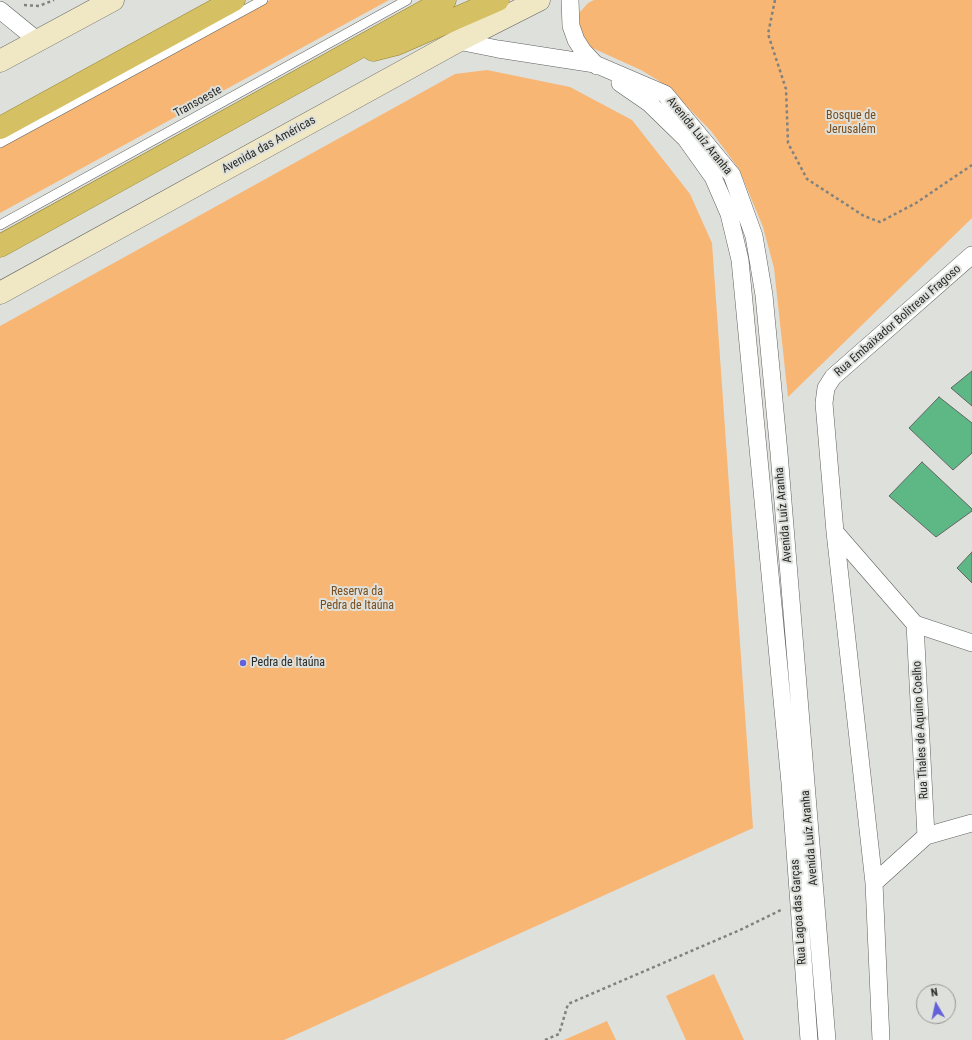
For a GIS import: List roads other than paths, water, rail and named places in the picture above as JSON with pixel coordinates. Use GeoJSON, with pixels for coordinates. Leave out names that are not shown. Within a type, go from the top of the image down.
{"type":"FeatureCollection","features":[{"type":"Feature","properties":{"kind":"highway"},"geometry":{"type":"LineString","coordinates":[[0,128],[234,0]]}},
{"type":"Feature","properties":{"kind":"highway"},"geometry":{"type":"LineString","coordinates":[[0,246],[445,0]]}},
{"type":"Feature","properties":{"kind":"highway"},"geometry":{"type":"LineString","coordinates":[[352,52],[379,49],[397,44],[498,0]]}},
{"type":"Feature","properties":{"kind":"main road"},"geometry":{"type":"LineString","coordinates":[[0,61],[113,0]]}},
{"type":"Feature","properties":{"kind":"main road","name":"Avenida das Américas"},"geometry":{"type":"LineString","coordinates":[[0,293],[458,40],[539,0]]}},
{"type":"Feature","properties":{"kind":"street","name":"Avenida Luíz Aranha"},"geometry":{"type":"LineString","coordinates":[[570,0],[571,26],[576,40],[595,64],[649,103],[686,139],[713,177],[729,214],[740,260],[790,783]]}},
{"type":"Feature","properties":{"kind":"street"},"geometry":{"type":"LineString","coordinates":[[0,10],[38,41]]}},
{"type":"Feature","properties":{"kind":"street","name":"Avenida Luíz Aranha"},"geometry":{"type":"LineString","coordinates":[[458,40],[498,49],[595,64],[665,94],[732,175],[754,236],[764,295],[778,445],[827,1040]]}},
{"type":"Feature","properties":{"kind":"street","name":"Rua Embaixador Bolitreau Fragoso"},"geometry":{"type":"LineString","coordinates":[[834,532],[824,403],[826,388],[833,377],[972,255]]}},
{"type":"Feature","properties":{"kind":"street"},"geometry":{"type":"LineString","coordinates":[[834,532],[915,624],[972,643]]}},
{"type":"Feature","properties":{"kind":"street"},"geometry":{"type":"LineString","coordinates":[[834,532],[874,883],[881,1040]]}},
{"type":"Feature","properties":{"kind":"street","name":"Rua Thales de Aquino Coelho"},"geometry":{"type":"LineString","coordinates":[[915,624],[926,836]]}},
{"type":"Feature","properties":{"kind":"street","name":"Rua Lagoa das Garças"},"geometry":{"type":"LineString","coordinates":[[790,783],[809,1040]]}},
{"type":"Feature","properties":{"kind":"street"},"geometry":{"type":"LineString","coordinates":[[874,883],[926,836],[972,823]]}},
{"type":"Feature","properties":{"kind":"lane"},"geometry":{"type":"LineString","coordinates":[[0,143],[262,0]]}},
{"type":"Feature","properties":{"kind":"lane","name":"Transoeste"},"geometry":{"type":"LineString","coordinates":[[0,225],[407,0]]}},
{"type":"Feature","properties":{"kind":"place","name":"Pedra de Itaúna"},"geometry":{"type":"Point","coordinates":[243,663]}},
{"type":"Feature","properties":{"kind":"park label","name":"Bosque de Jerusalém"},"geometry":{"type":"Point","coordinates":[851,123]}},
{"type":"Feature","properties":{"kind":"park label","name":"Reserva da Pedra de Itaúna"},"geometry":{"type":"Point","coordinates":[357,599]}}]}
